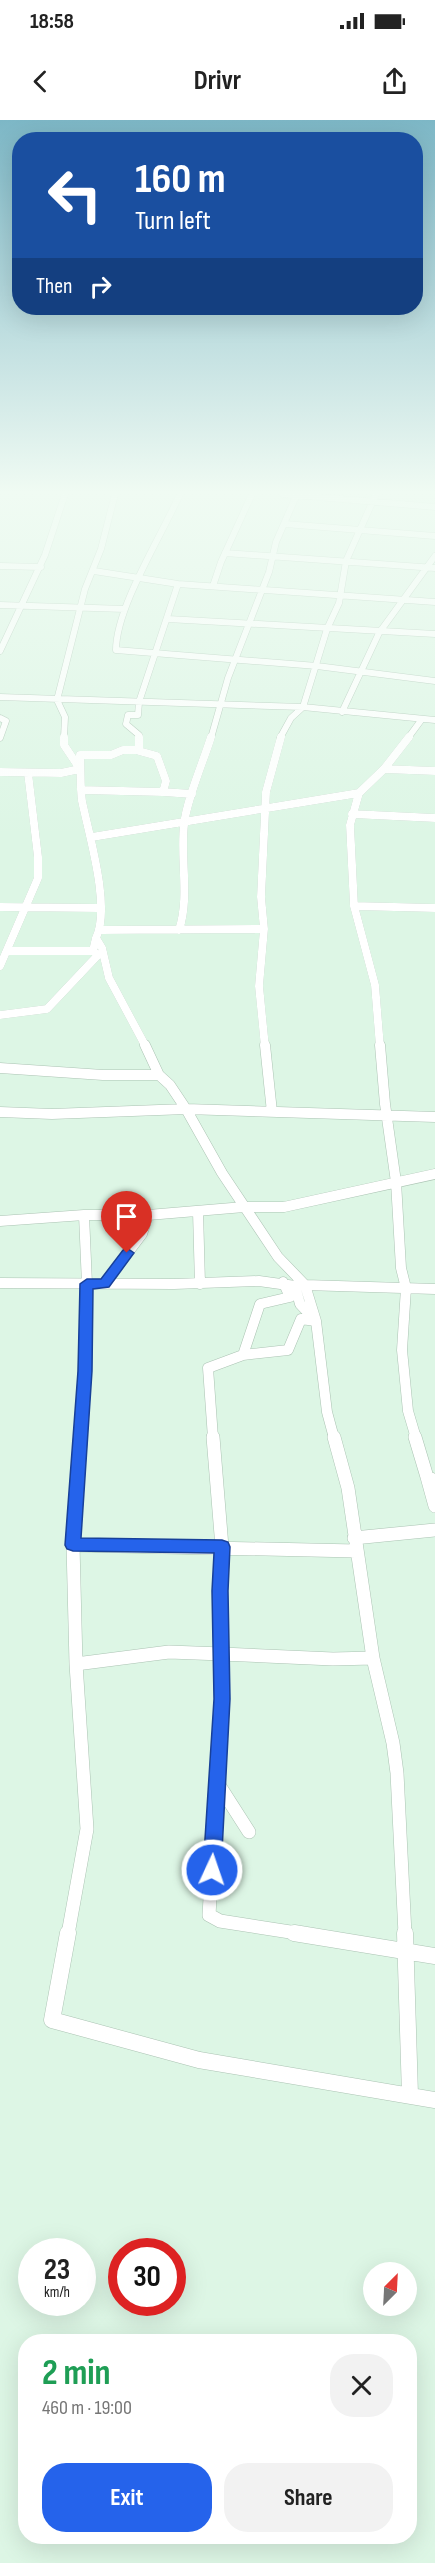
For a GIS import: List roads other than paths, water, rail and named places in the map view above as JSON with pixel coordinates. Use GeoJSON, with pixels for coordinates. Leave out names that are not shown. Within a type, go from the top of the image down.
{"type":"FeatureCollection","features":[{"type":"Feature","properties":{"kind":"street"},"geometry":{"type":"LineString","coordinates":[[0,651],[20,608]]}},
{"type":"Feature","properties":{"kind":"street"},"geometry":{"type":"LineString","coordinates":[[80,608],[125,609],[116,650],[120,652],[316,666],[435,681]]}},
{"type":"Feature","properties":{"kind":"street"},"geometry":{"type":"LineString","coordinates":[[80,608],[57,700],[65,717],[64,745],[80,769]]}},
{"type":"Feature","properties":{"kind":"street"},"geometry":{"type":"LineString","coordinates":[[138,750],[139,735],[126,724],[128,716],[138,716],[139,702],[171,608]]}},
{"type":"Feature","properties":{"kind":"street"},"geometry":{"type":"LineString","coordinates":[[179,930],[182,921],[184,889],[182,851],[184,821],[228,678],[255,608]]}},
{"type":"Feature","properties":{"kind":"street"},"geometry":{"type":"LineString","coordinates":[[272,1112],[259,986],[264,929],[261,897],[266,792],[278,742],[291,718],[303,707],[327,629],[337,608]]}},
{"type":"Feature","properties":{"kind":"street"},"geometry":{"type":"LineString","coordinates":[[342,712],[379,633],[396,608]]}},
{"type":"Feature","properties":{"kind":"street"},"geometry":{"type":"LineString","coordinates":[[168,619],[249,622],[379,633],[435,634]]}},
{"type":"Feature","properties":{"kind":"street"},"geometry":{"type":"LineString","coordinates":[[1,699],[222,703],[303,707],[429,720]]}},
{"type":"Feature","properties":{"kind":"street"},"geometry":{"type":"LineString","coordinates":[[435,711],[359,794],[352,814],[351,845],[354,906],[375,985],[385,1104],[396,1182],[401,1268],[406,1288],[402,1350],[408,1411],[431,1479],[435,1506]]}},
{"type":"Feature","properties":{"kind":"street"},"geometry":{"type":"LineString","coordinates":[[0,718],[6,723],[0,738]]}},
{"type":"Feature","properties":{"kind":"street"},"geometry":{"type":"LineString","coordinates":[[164,792],[166,781],[158,756],[138,750],[123,750],[111,755],[80,755],[81,790],[99,880],[98,934],[109,978],[159,1075],[171,1085],[244,1207],[278,1257],[304,1285],[316,1321],[327,1412],[348,1488],[373,1658],[393,1743],[397,1773],[410,2095]]}},
{"type":"Feature","properties":{"kind":"street"},"geometry":{"type":"LineString","coordinates":[[0,772],[61,773],[80,769]]}},
{"type":"Feature","properties":{"kind":"street"},"geometry":{"type":"LineString","coordinates":[[384,769],[435,771]]}},
{"type":"Feature","properties":{"kind":"street"},"geometry":{"type":"LineString","coordinates":[[0,966],[38,878],[38,856],[28,773]]}},
{"type":"Feature","properties":{"kind":"street"},"geometry":{"type":"LineString","coordinates":[[81,790],[192,794]]}},
{"type":"Feature","properties":{"kind":"street"},"geometry":{"type":"LineString","coordinates":[[92,837],[237,814],[266,806],[359,794]]}},
{"type":"Feature","properties":{"kind":"street"},"geometry":{"type":"LineString","coordinates":[[352,814],[435,818]]}},
{"type":"Feature","properties":{"kind":"street"},"geometry":{"type":"LineString","coordinates":[[354,906],[435,908]]}},
{"type":"Feature","properties":{"kind":"street"},"geometry":{"type":"LineString","coordinates":[[0,907],[98,908]]}},
{"type":"Feature","properties":{"kind":"street"},"geometry":{"type":"LineString","coordinates":[[98,934],[264,929]]}},
{"type":"Feature","properties":{"kind":"street"},"geometry":{"type":"LineString","coordinates":[[93,951],[98,934]]}},
{"type":"Feature","properties":{"kind":"street"},"geometry":{"type":"LineString","coordinates":[[0,1015],[47,1009],[98,955],[93,951],[8,951]]}},
{"type":"Feature","properties":{"kind":"street"},"geometry":{"type":"LineString","coordinates":[[0,1068],[68,1074],[159,1075]]}},
{"type":"Feature","properties":{"kind":"street"},"geometry":{"type":"LineString","coordinates":[[0,1112],[52,1114],[186,1109],[435,1118]]}},
{"type":"Feature","properties":{"kind":"street"},"geometry":{"type":"LineString","coordinates":[[0,1221],[84,1215],[148,1215],[244,1207],[284,1207],[435,1174]]}},
{"type":"Feature","properties":{"kind":"street"},"geometry":{"type":"LineString","coordinates":[[198,1211],[200,1284]]}},
{"type":"Feature","properties":{"kind":"street"},"geometry":{"type":"LineString","coordinates":[[84,1215],[87,1284],[85,1371],[73,1545],[76,1664],[87,1829],[52,2020],[199,2060],[435,2100]]}},
{"type":"Feature","properties":{"kind":"street"},"geometry":{"type":"LineString","coordinates":[[105,1283],[142,1234],[148,1215]]}},
{"type":"Feature","properties":{"kind":"street"},"geometry":{"type":"LineString","coordinates":[[0,1283],[200,1284],[256,1279],[283,1282],[295,1286],[300,1304],[316,1321]]}},
{"type":"Feature","properties":{"kind":"street"},"geometry":{"type":"LineString","coordinates":[[243,1355],[260,1304],[290,1297],[283,1282]]}},
{"type":"Feature","properties":{"kind":"street"},"geometry":{"type":"LineString","coordinates":[[304,1285],[435,1289]]}},
{"type":"Feature","properties":{"kind":"street"},"geometry":{"type":"LineString","coordinates":[[316,1321],[301,1319],[288,1350],[243,1355],[208,1368],[222,1547],[220,1591],[222,1654],[209,1915],[220,1921],[435,1956]]}},
{"type":"Feature","properties":{"kind":"street"},"geometry":{"type":"LineString","coordinates":[[354,1538],[435,1530]]}},
{"type":"Feature","properties":{"kind":"street"},"geometry":{"type":"LineString","coordinates":[[73,1545],[356,1551]]}},
{"type":"Feature","properties":{"kind":"street"},"geometry":{"type":"LineString","coordinates":[[76,1664],[207,1651],[222,1654],[333,1659],[373,1658]]}},
{"type":"Feature","properties":{"kind":"street"},"geometry":{"type":"LineString","coordinates":[[216,1782],[249,1832]]}}]}
